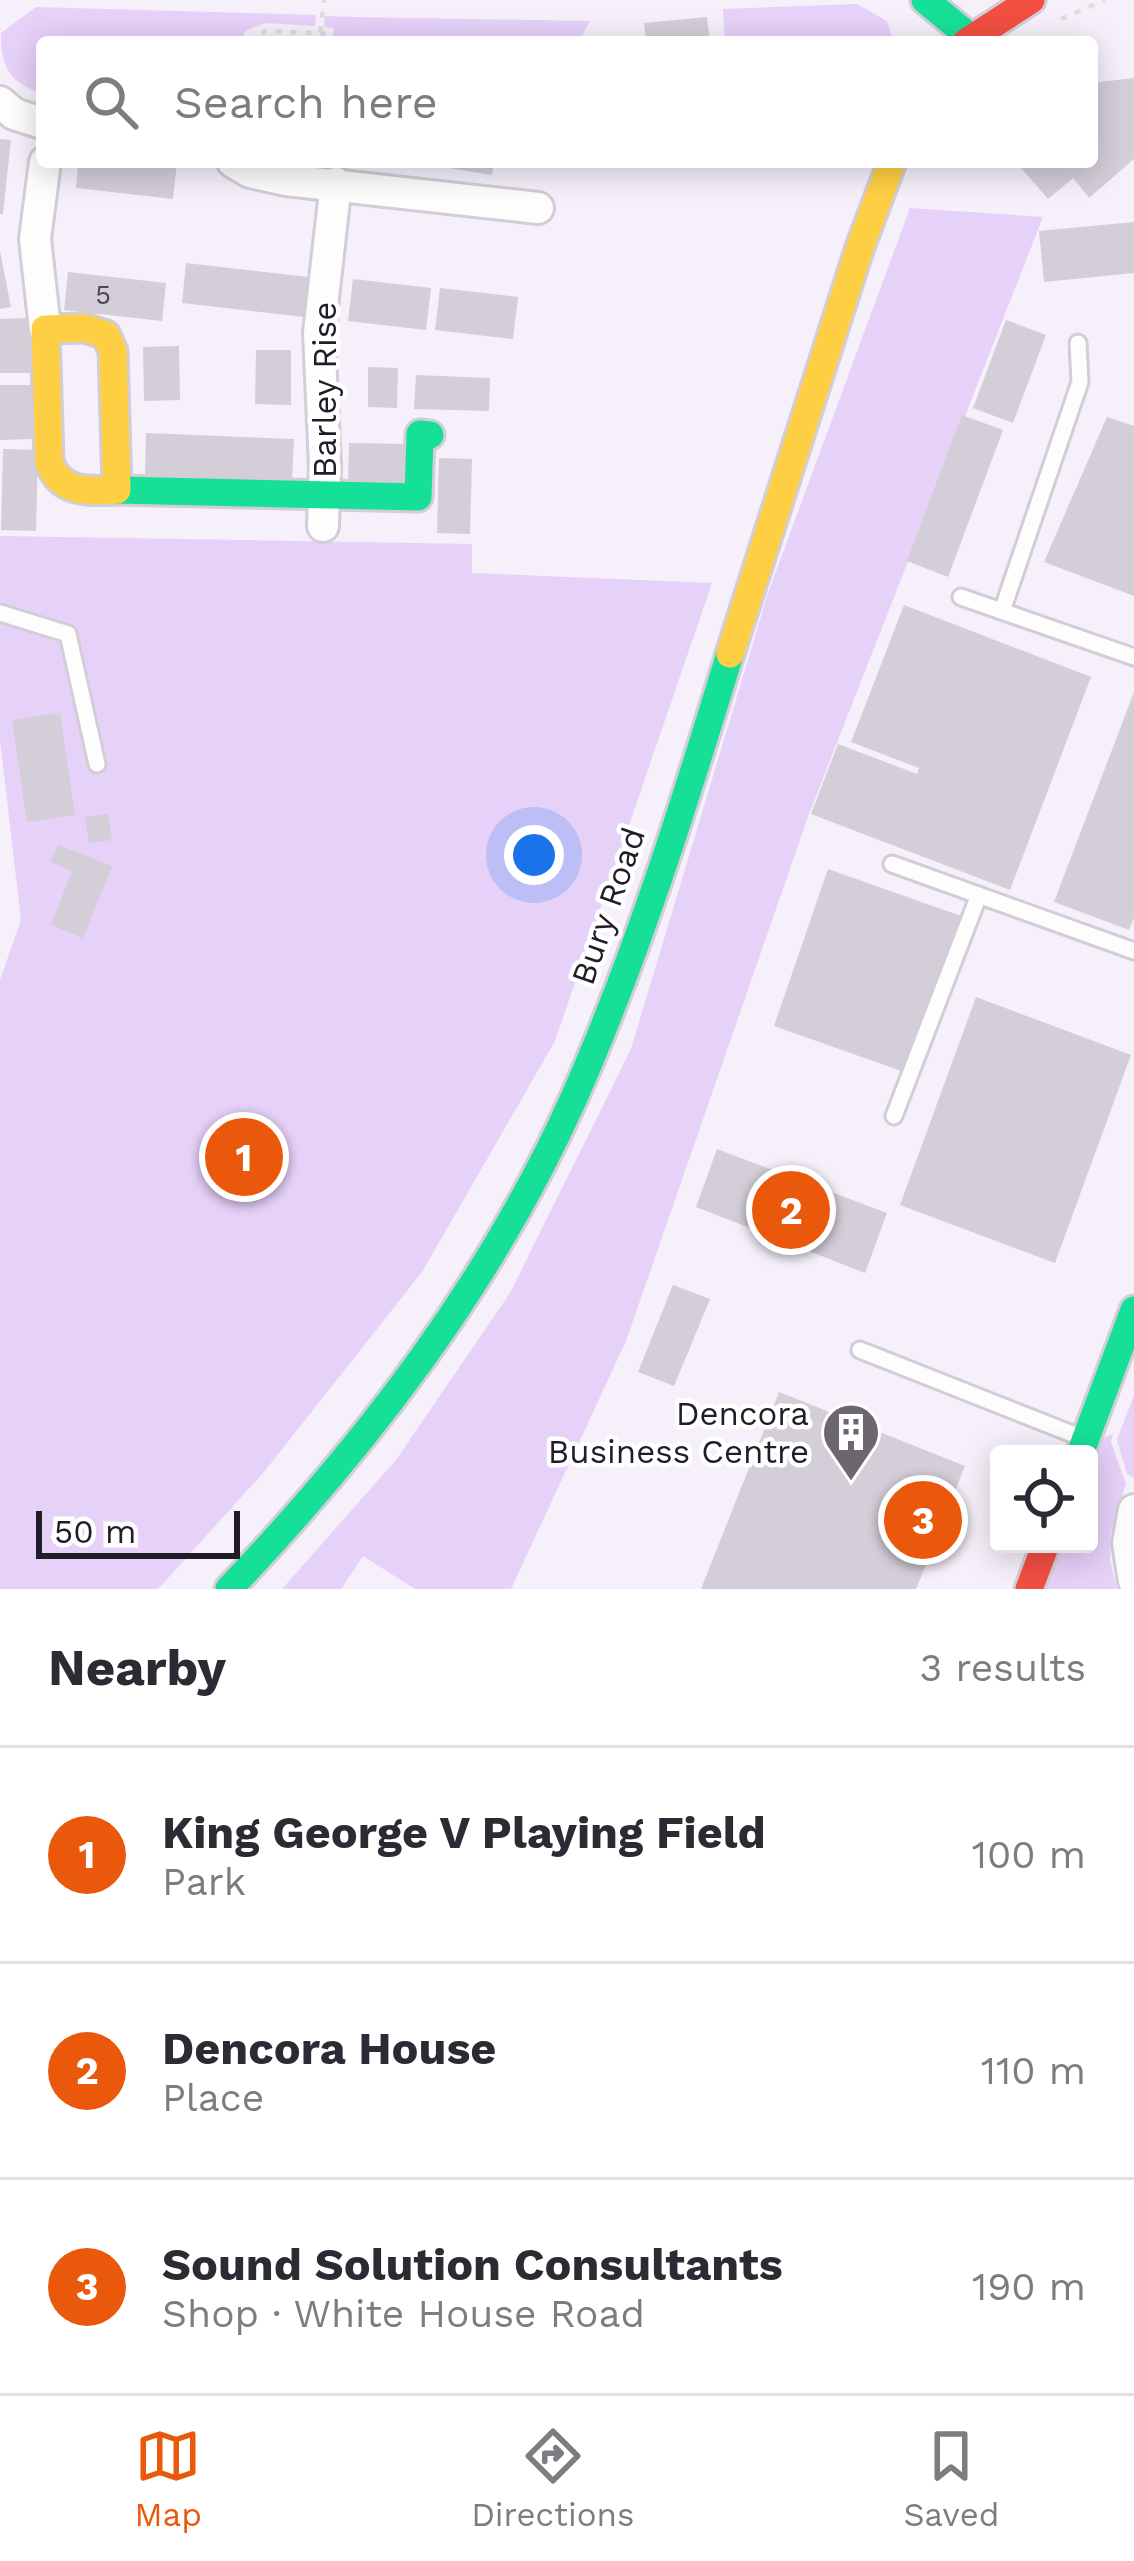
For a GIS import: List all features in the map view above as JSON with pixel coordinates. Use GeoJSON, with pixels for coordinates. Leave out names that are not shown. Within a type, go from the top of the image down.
{"type":"FeatureCollection","features":[{"type":"Feature","properties":{"kind":"main road"},"geometry":{"type":"LineString","coordinates":[[926,0],[964,36]]}},
{"type":"Feature","properties":{"kind":"main road"},"geometry":{"type":"LineString","coordinates":[[974,36],[1031,0]]}},
{"type":"Feature","properties":{"kind":"main road","name":"Bury Road"},"geometry":{"type":"LineString","coordinates":[[229,1589],[365,1436],[431,1349],[486,1262],[568,1108],[615,1000],[890,168]]}},
{"type":"Feature","properties":{"kind":"main road"},"geometry":{"type":"LineString","coordinates":[[117,490],[111,340],[93,329],[45,328],[47,443],[52,472],[64,487],[324,511],[418,497],[420,434],[430,435]]}},
{"type":"Feature","properties":{"kind":"main road"},"geometry":{"type":"LineString","coordinates":[[1084,1445],[1134,1310]]}},
{"type":"Feature","properties":{"kind":"main road"},"geometry":{"type":"LineString","coordinates":[[1029,1589],[1043,1553]]}},
{"type":"Feature","properties":{"kind":"street"},"geometry":{"type":"LineString","coordinates":[[0,102],[14,114],[36,121]]}},
{"type":"Feature","properties":{"kind":"street"},"geometry":{"type":"LineString","coordinates":[[44,168],[35,220],[45,328]]}},
{"type":"Feature","properties":{"kind":"street"},"geometry":{"type":"LineString","coordinates":[[246,168],[266,177],[538,208]]}},
{"type":"Feature","properties":{"kind":"street","name":"Barley Rise"},"geometry":{"type":"LineString","coordinates":[[324,511],[319,333],[336,183]]}},
{"type":"Feature","properties":{"kind":"street"},"geometry":{"type":"LineString","coordinates":[[1132,1569],[1134,1510]]}},
{"type":"Feature","properties":{"kind":"lane"},"geometry":{"type":"LineString","coordinates":[[1002,611],[1080,382],[1078,344]]}},
{"type":"Feature","properties":{"kind":"lane"},"geometry":{"type":"LineString","coordinates":[[961,597],[1134,657]]}},
{"type":"Feature","properties":{"kind":"lane"},"geometry":{"type":"LineString","coordinates":[[0,613],[68,634],[97,764]]}},
{"type":"Feature","properties":{"kind":"lane"},"geometry":{"type":"LineString","coordinates":[[892,863],[1134,951]]}},
{"type":"Feature","properties":{"kind":"lane"},"geometry":{"type":"LineString","coordinates":[[894,1116],[979,895]]}},
{"type":"Feature","properties":{"kind":"lane"},"geometry":{"type":"LineString","coordinates":[[860,1350],[1078,1445]]}},
{"type":"Feature","properties":{"kind":"path"},"geometry":{"type":"LineString","coordinates":[[320,33],[324,0]]}},
{"type":"Feature","properties":{"kind":"path"},"geometry":{"type":"LineString","coordinates":[[258,36],[265,31],[329,36]]}},
{"type":"Feature","properties":{"kind":"shaded area"},"geometry":{"type":"Polygon","coordinates":[[[857,4],[887,21],[892,36],[725,36],[723,9],[857,4]]]}},
{"type":"Feature","properties":{"kind":"shaded area"},"geometry":{"type":"Polygon","coordinates":[[[36,7],[316,15],[315,26],[266,23],[243,36],[36,36],[36,91],[9,72],[1,33],[36,7]]]}},
{"type":"Feature","properties":{"kind":"shaded area"},"geometry":{"type":"Polygon","coordinates":[[[325,16],[590,21],[582,36],[333,36],[334,28],[324,27],[325,16]]]}},
{"type":"Feature","properties":{"kind":"shaded area"},"geometry":{"type":"Polygon","coordinates":[[[910,208],[1043,217],[809,814],[626,1341],[511,1589],[415,1589],[363,1556],[341,1589],[282,1589],[396,1460],[510,1293],[631,1049],[768,593],[910,208]]]}},
{"type":"Feature","properties":{"kind":"shaded area"},"geometry":{"type":"Polygon","coordinates":[[[0,536],[472,544],[472,573],[712,583],[555,1041],[422,1272],[264,1472],[158,1589],[0,1589],[0,980],[21,920],[0,740],[0,536]]]}},
{"type":"Feature","properties":{"kind":"shaded area"},"geometry":{"type":"Polygon","coordinates":[[[1134,1395],[1134,1478],[1127,1474],[1117,1440],[1134,1395]]]}},
{"type":"Feature","properties":{"kind":"shaded area"},"geometry":{"type":"Polygon","coordinates":[[[1113,1434],[1111,1442],[1126,1484],[1110,1535],[1117,1589],[1045,1589],[1059,1553],[1098,1553],[1101,1439],[1113,1434]]]}},
{"type":"Feature","properties":{"kind":"building"},"geometry":{"type":"Polygon","coordinates":[[[707,17],[709,36],[645,36],[644,23],[707,17]]]}},
{"type":"Feature","properties":{"kind":"building"},"geometry":{"type":"Polygon","coordinates":[[[1134,78],[1134,159],[1089,198],[1073,178],[1048,199],[1021,168],[1098,168],[1098,82],[1134,78]]]}},
{"type":"Feature","properties":{"kind":"building"},"geometry":{"type":"Polygon","coordinates":[[[0,139],[11,140],[3,214],[0,214],[0,139]]]}},
{"type":"Feature","properties":{"kind":"building"},"geometry":{"type":"Polygon","coordinates":[[[78,168],[176,168],[173,199],[76,188],[78,168]]]}},
{"type":"Feature","properties":{"kind":"building"},"geometry":{"type":"Polygon","coordinates":[[[448,168],[493,168],[492,175],[448,168]]]}},
{"type":"Feature","properties":{"kind":"building"},"geometry":{"type":"Polygon","coordinates":[[[1134,222],[1134,273],[1044,282],[1039,231],[1134,222]]]}},
{"type":"Feature","properties":{"kind":"building"},"geometry":{"type":"Polygon","coordinates":[[[0,251],[11,307],[0,309],[0,251]]]}},
{"type":"Feature","properties":{"kind":"building"},"geometry":{"type":"Polygon","coordinates":[[[186,263],[308,277],[304,317],[182,303],[186,263]]]}},
{"type":"Feature","properties":{"kind":"building"},"geometry":{"type":"Polygon","coordinates":[[[68,272],[166,283],[162,321],[64,310],[68,272]]]}},
{"type":"Feature","properties":{"kind":"building"},"geometry":{"type":"Polygon","coordinates":[[[353,279],[431,288],[426,330],[348,321],[353,279]]]}},
{"type":"Feature","properties":{"kind":"building"},"geometry":{"type":"Polygon","coordinates":[[[440,288],[518,297],[513,339],[435,330],[440,288]]]}},
{"type":"Feature","properties":{"kind":"building"},"geometry":{"type":"Polygon","coordinates":[[[29,318],[30,373],[0,373],[0,319],[29,318]]]}},
{"type":"Feature","properties":{"kind":"building"},"geometry":{"type":"Polygon","coordinates":[[[1006,320],[1046,335],[1013,423],[973,408],[1006,320]]]}},
{"type":"Feature","properties":{"kind":"building"},"geometry":{"type":"Polygon","coordinates":[[[179,346],[180,400],[144,401],[143,347],[179,346]]]}},
{"type":"Feature","properties":{"kind":"building"},"geometry":{"type":"Polygon","coordinates":[[[256,350],[291,350],[291,405],[255,404],[256,350]]]}},
{"type":"Feature","properties":{"kind":"building"},"geometry":{"type":"Polygon","coordinates":[[[368,367],[398,368],[397,408],[368,407],[368,367]]]}},
{"type":"Feature","properties":{"kind":"building"},"geometry":{"type":"Polygon","coordinates":[[[416,375],[490,378],[489,411],[414,409],[416,375]]]}},
{"type":"Feature","properties":{"kind":"building"},"geometry":{"type":"Polygon","coordinates":[[[0,385],[31,385],[32,439],[0,440],[0,385]]]}},
{"type":"Feature","properties":{"kind":"building"},"geometry":{"type":"Polygon","coordinates":[[[962,415],[1003,430],[948,577],[907,561],[962,415]]]}},
{"type":"Feature","properties":{"kind":"building"},"geometry":{"type":"Polygon","coordinates":[[[1107,417],[1134,426],[1134,596],[1044,562],[1107,417]]]}},
{"type":"Feature","properties":{"kind":"building"},"geometry":{"type":"Polygon","coordinates":[[[146,433],[294,439],[292,480],[145,474],[146,433]]]}},
{"type":"Feature","properties":{"kind":"building"},"geometry":{"type":"Polygon","coordinates":[[[349,443],[407,444],[406,484],[348,483],[349,443]]]}},
{"type":"Feature","properties":{"kind":"building"},"geometry":{"type":"Polygon","coordinates":[[[3,449],[38,450],[36,531],[1,530],[3,449]]]}},
{"type":"Feature","properties":{"kind":"building"},"geometry":{"type":"Polygon","coordinates":[[[439,458],[472,459],[470,534],[437,533],[439,458]]]}},
{"type":"Feature","properties":{"kind":"building"},"geometry":{"type":"Polygon","coordinates":[[[904,605],[1091,677],[1010,890],[811,814],[838,744],[917,774],[919,768],[851,742],[904,605]]]}},
{"type":"Feature","properties":{"kind":"building"},"geometry":{"type":"Polygon","coordinates":[[[1134,692],[1134,918],[1129,930],[1054,902],[1134,692]]]}},
{"type":"Feature","properties":{"kind":"building"},"geometry":{"type":"Polygon","coordinates":[[[60,713],[75,815],[27,822],[12,720],[60,713]]]}},
{"type":"Feature","properties":{"kind":"building"},"geometry":{"type":"Polygon","coordinates":[[[108,814],[112,840],[89,843],[85,817],[108,814]]]}},
{"type":"Feature","properties":{"kind":"building"},"geometry":{"type":"Polygon","coordinates":[[[58,845],[112,866],[83,938],[51,925],[72,871],[50,862],[58,845]]]}},
{"type":"Feature","properties":{"kind":"building"},"geometry":{"type":"Polygon","coordinates":[[[828,869],[961,916],[907,1073],[774,1026],[828,869]]]}},
{"type":"Feature","properties":{"kind":"building"},"geometry":{"type":"Polygon","coordinates":[[[976,997],[1131,1055],[1055,1263],[900,1205],[976,997]]]}},
{"type":"Feature","properties":{"kind":"building"},"geometry":{"type":"Polygon","coordinates":[[[717,1149],[887,1213],[865,1273],[696,1207],[717,1149]]]}},
{"type":"Feature","properties":{"kind":"building"},"geometry":{"type":"Polygon","coordinates":[[[673,1285],[710,1299],[674,1386],[638,1372],[673,1285]]]}},
{"type":"Feature","properties":{"kind":"building","name":"Dencora Business Centre"},"geometry":{"type":"Polygon","coordinates":[[[779,1392],[965,1466],[946,1514],[909,1499],[899,1525],[936,1540],[916,1589],[701,1589],[779,1392]]]}},
{"type":"Feature","properties":{"kind":"traffic: fast"},"geometry":{"type":"LineString","coordinates":[[925,0],[969,36]]}},
{"type":"Feature","properties":{"kind":"traffic: fast"},"geometry":{"type":"LineString","coordinates":[[117,490],[418,497],[420,434],[430,435]]}},
{"type":"Feature","properties":{"kind":"traffic: fast"},"geometry":{"type":"LineString","coordinates":[[229,1589],[329,1477],[422,1359],[504,1234],[540,1168],[596,1046],[639,935],[730,654]]}},
{"type":"Feature","properties":{"kind":"traffic: fast"},"geometry":{"type":"LineString","coordinates":[[1083,1445],[1134,1310]]}},
{"type":"Feature","properties":{"kind":"traffic: slow"},"geometry":{"type":"LineString","coordinates":[[730,654],[890,168]]}},
{"type":"Feature","properties":{"kind":"traffic: slow"},"geometry":{"type":"LineString","coordinates":[[85,328],[106,335],[113,351],[117,490],[68,485],[49,462],[45,329],[85,328]]}},
{"type":"Feature","properties":{"kind":"traffic: jam"},"geometry":{"type":"LineString","coordinates":[[975,36],[1031,0]]}},
{"type":"Feature","properties":{"kind":"traffic: jam"},"geometry":{"type":"LineString","coordinates":[[1029,1589],[1043,1553]]}},
{"type":"Feature","properties":{"kind":"place","name":"King George V Playing Field"},"geometry":{"type":"Point","coordinates":[244,1157]}},
{"type":"Feature","properties":{"kind":"place","name":"Dencora House"},"geometry":{"type":"Point","coordinates":[791,1210]}},
{"type":"Feature","properties":{"kind":"place","name":"Dencora Business Centre"},"geometry":{"type":"Point","coordinates":[851,1483]}},
{"type":"Feature","properties":{"kind":"place","name":"Sound Solution Consultants"},"geometry":{"type":"Point","coordinates":[923,1520]}}]}
